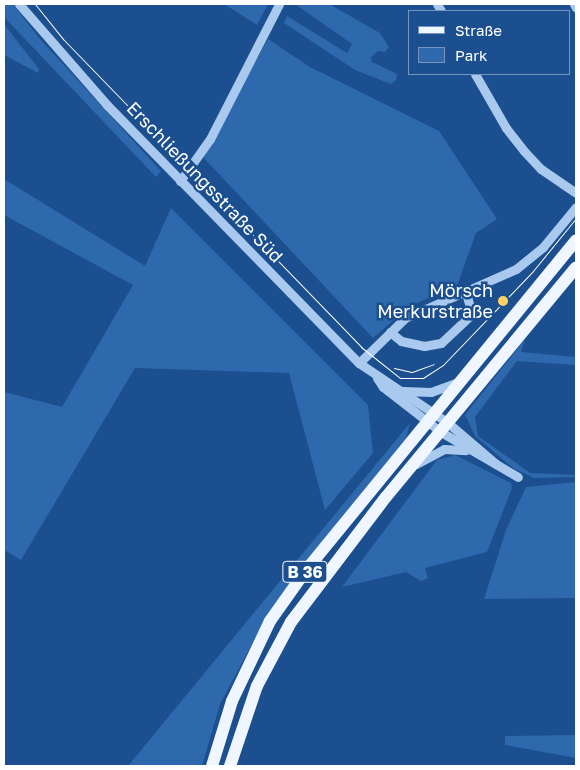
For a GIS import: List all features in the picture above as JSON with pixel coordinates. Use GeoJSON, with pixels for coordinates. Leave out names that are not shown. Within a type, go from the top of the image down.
{"type":"FeatureCollection","features":[{"type":"Feature","properties":{"kind":"main road","name":"B 36"},"geometry":{"type":"LineString","coordinates":[[212,766],[232,701],[270,621],[307,569],[576,240]]}},
{"type":"Feature","properties":{"kind":"main road","name":"B 36"},"geometry":{"type":"LineString","coordinates":[[230,766],[257,686],[291,622],[412,467],[576,267]]}},
{"type":"Feature","properties":{"kind":"street","name":"Erschließungsstraße Süd"},"geometry":{"type":"LineString","coordinates":[[19,4],[48,41],[180,180],[359,363],[375,376],[398,389],[430,417]]}},
{"type":"Feature","properties":{"kind":"street"},"geometry":{"type":"LineString","coordinates":[[180,180],[210,139],[279,4]]}},
{"type":"Feature","properties":{"kind":"street"},"geometry":{"type":"LineString","coordinates":[[574,4],[576,8]]}},
{"type":"Feature","properties":{"kind":"street"},"geometry":{"type":"LineString","coordinates":[[476,75],[506,128],[524,151],[541,168],[576,193]]}},
{"type":"Feature","properties":{"kind":"street"},"geometry":{"type":"LineString","coordinates":[[359,363],[390,332],[419,310],[466,293],[527,261],[576,207]]}},
{"type":"Feature","properties":{"kind":"street"},"geometry":{"type":"LineString","coordinates":[[390,332],[401,341],[417,345],[441,343],[472,314],[466,293]]}},
{"type":"Feature","properties":{"kind":"street","name":"Erschließungsstraße Süd"},"geometry":{"type":"LineString","coordinates":[[375,376],[383,387],[445,427]]}},
{"type":"Feature","properties":{"kind":"street","name":"Erschließungsstraße Süd"},"geometry":{"type":"LineString","coordinates":[[398,389],[423,393],[460,382]]}},
{"type":"Feature","properties":{"kind":"street"},"geometry":{"type":"LineString","coordinates":[[445,427],[473,453]]}},
{"type":"Feature","properties":{"kind":"street"},"geometry":{"type":"LineString","coordinates":[[445,427],[496,464]]}},
{"type":"Feature","properties":{"kind":"street"},"geometry":{"type":"LineString","coordinates":[[412,467],[444,449],[460,448],[496,464],[518,477]]}},
{"type":"Feature","properties":{"kind":"green space"},"geometry":{"type":"Polygon","coordinates":[[[4,4],[13,4],[39,38],[161,171],[156,177],[5,18],[4,4]]]}},
{"type":"Feature","properties":{"kind":"green space"},"geometry":{"type":"Polygon","coordinates":[[[224,4],[268,4],[257,25],[224,4]]]}},
{"type":"Feature","properties":{"kind":"green space"},"geometry":{"type":"Polygon","coordinates":[[[295,4],[329,4],[380,33],[389,47],[385,52],[378,51],[371,57],[372,62],[397,74],[396,80],[391,84],[355,70],[284,23],[287,16],[347,53],[352,44],[295,4]]]}},
{"type":"Feature","properties":{"kind":"green space"},"geometry":{"type":"Polygon","coordinates":[[[4,24],[39,69],[38,73],[4,55],[4,24]]]}},
{"type":"Feature","properties":{"kind":"green space"},"geometry":{"type":"Polygon","coordinates":[[[268,39],[310,67],[439,131],[497,219],[476,233],[457,286],[410,306],[373,338],[202,156],[268,39]]]}},
{"type":"Feature","properties":{"kind":"green space"},"geometry":{"type":"Polygon","coordinates":[[[4,179],[145,266],[171,208],[368,405],[373,453],[325,510],[289,373],[135,368],[21,560],[4,550],[4,392],[62,407],[133,285],[4,215],[4,179]]]}},
{"type":"Feature","properties":{"kind":"green space"},"geometry":{"type":"Polygon","coordinates":[[[525,339],[521,352],[576,357],[576,365],[517,361],[475,417],[478,436],[530,473],[576,475],[576,477],[534,478],[513,468],[475,436],[465,415],[525,339]]]}},
{"type":"Feature","properties":{"kind":"green space"},"geometry":{"type":"Polygon","coordinates":[[[410,423],[406,438],[341,518],[257,635],[220,704],[202,766],[128,766],[410,423]]]}},
{"type":"Feature","properties":{"kind":"green space"},"geometry":{"type":"Polygon","coordinates":[[[455,455],[511,483],[512,488],[487,552],[425,568],[428,578],[421,581],[406,572],[342,587],[437,460],[455,455]]]}},
{"type":"Feature","properties":{"kind":"green space"},"geometry":{"type":"Polygon","coordinates":[[[576,482],[576,598],[484,599],[506,530],[526,487],[576,482]]]}},
{"type":"Feature","properties":{"kind":"green space"},"geometry":{"type":"Polygon","coordinates":[[[576,735],[576,758],[505,745],[505,736],[576,735]]]}},
{"type":"Feature","properties":{"kind":"tram line"},"geometry":{"type":"LineString","coordinates":[[35,4],[63,39],[361,347],[400,378],[423,378],[443,365],[533,271],[576,218]]}},
{"type":"Feature","properties":{"kind":"tram line"},"geometry":{"type":"LineString","coordinates":[[394,368],[412,372],[434,364]]}},
{"type":"Feature","properties":{"kind":"place","name":"Mörsch Merkurstraße"},"geometry":{"type":"Point","coordinates":[503,301]}}]}
